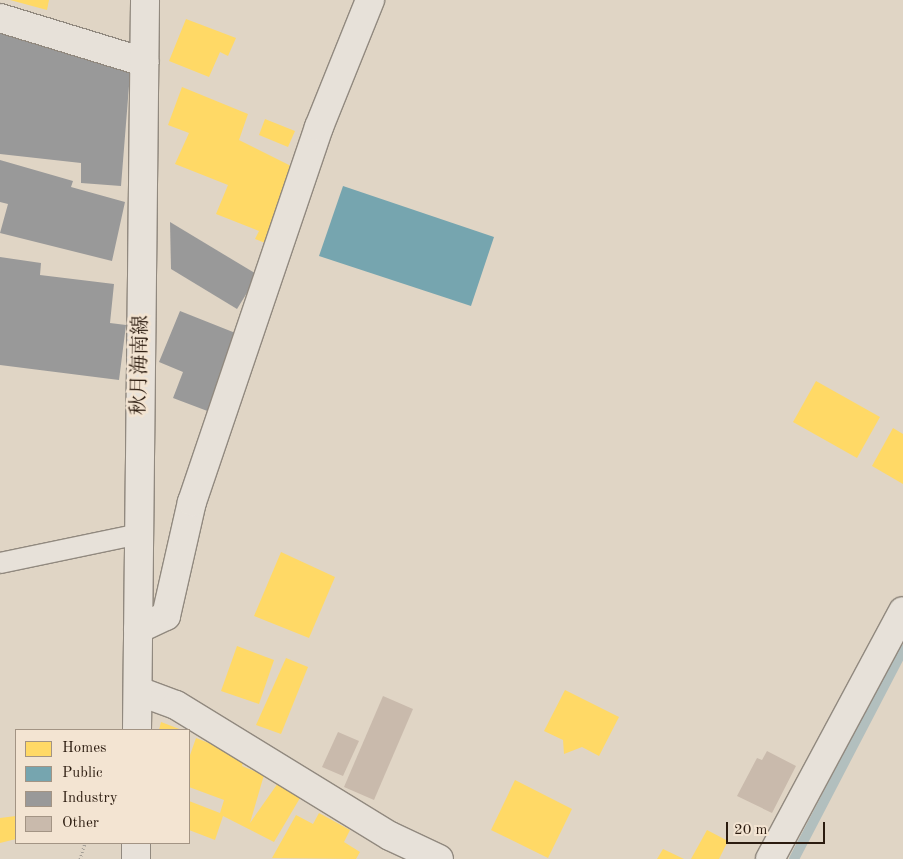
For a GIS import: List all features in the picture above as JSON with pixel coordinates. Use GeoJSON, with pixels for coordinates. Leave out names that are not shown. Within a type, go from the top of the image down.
{"type":"FeatureCollection","features":[{"type":"Feature","properties":{"kind":"street","name":"秋月海南線"},"geometry":{"type":"LineString","coordinates":[[137,729],[145,0]]}},
{"type":"Feature","properties":{"kind":"street"},"geometry":{"type":"LineString","coordinates":[[138,629],[166,616],[192,502],[319,128],[370,0]]}},
{"type":"Feature","properties":{"kind":"street"},"geometry":{"type":"LineString","coordinates":[[0,18],[144,62]]}},
{"type":"Feature","properties":{"kind":"street"},"geometry":{"type":"LineString","coordinates":[[770,859],[903,611]]}},
{"type":"Feature","properties":{"kind":"street"},"geometry":{"type":"LineString","coordinates":[[138,691],[176,705],[390,836],[439,859]]}},
{"type":"Feature","properties":{"kind":"street"},"geometry":{"type":"LineString","coordinates":[[136,844],[136,859]]}},
{"type":"Feature","properties":{"kind":"lane"},"geometry":{"type":"LineString","coordinates":[[0,563],[139,534]]}},
{"type":"Feature","properties":{"kind":"path"},"geometry":{"type":"LineString","coordinates":[[80,859],[85,844]]}},
{"type":"Feature","properties":{"kind":"building: Homes"},"geometry":{"type":"Polygon","coordinates":[[[10,0],[49,0],[47,10],[10,0]]]}},
{"type":"Feature","properties":{"kind":"building: Homes"},"geometry":{"type":"Polygon","coordinates":[[[186,19],[236,38],[228,56],[220,52],[209,77],[169,61],[186,19]]]}},
{"type":"Feature","properties":{"kind":"building: Homes"},"geometry":{"type":"Polygon","coordinates":[[[182,87],[248,114],[239,140],[301,171],[273,246],[255,239],[259,231],[216,214],[228,185],[175,164],[189,133],[168,125],[182,87]]]}},
{"type":"Feature","properties":{"kind":"building: Homes"},"geometry":{"type":"Polygon","coordinates":[[[265,119],[295,131],[288,147],[259,135],[265,119]]]}},
{"type":"Feature","properties":{"kind":"building: Homes"},"geometry":{"type":"Polygon","coordinates":[[[816,381],[880,417],[857,458],[793,422],[816,381]]]}},
{"type":"Feature","properties":{"kind":"building: Homes"},"geometry":{"type":"Polygon","coordinates":[[[893,428],[903,434],[903,484],[872,466],[893,428]]]}},
{"type":"Feature","properties":{"kind":"building: Homes"},"geometry":{"type":"Polygon","coordinates":[[[281,552],[335,577],[309,638],[254,616],[281,552]]]}},
{"type":"Feature","properties":{"kind":"building: Homes"},"geometry":{"type":"Polygon","coordinates":[[[237,646],[274,660],[259,704],[221,691],[237,646]]]}},
{"type":"Feature","properties":{"kind":"building: Homes"},"geometry":{"type":"Polygon","coordinates":[[[286,658],[308,667],[281,734],[256,725],[286,658]]]}},
{"type":"Feature","properties":{"kind":"building: Homes"},"geometry":{"type":"Polygon","coordinates":[[[565,690],[619,717],[599,756],[582,747],[564,754],[563,740],[544,731],[565,690]]]}},
{"type":"Feature","properties":{"kind":"building: Homes"},"geometry":{"type":"Polygon","coordinates":[[[161,722],[179,729],[159,729],[161,722]]]}},
{"type":"Feature","properties":{"kind":"building: Homes"},"geometry":{"type":"Polygon","coordinates":[[[196,738],[229,751],[244,760],[242,766],[264,775],[250,823],[278,783],[300,798],[274,842],[223,816],[215,840],[190,830],[190,801],[220,813],[224,800],[190,787],[190,755],[196,738]]]}},
{"type":"Feature","properties":{"kind":"building: Homes"},"geometry":{"type":"Polygon","coordinates":[[[515,780],[572,809],[548,858],[491,830],[515,780]]]}},
{"type":"Feature","properties":{"kind":"building: Homes"},"geometry":{"type":"Polygon","coordinates":[[[319,813],[350,830],[344,842],[360,852],[356,859],[272,858],[296,815],[313,824],[319,813]]]}},
{"type":"Feature","properties":{"kind":"building: Homes"},"geometry":{"type":"Polygon","coordinates":[[[15,816],[15,839],[0,843],[0,818],[15,816]]]}},
{"type":"Feature","properties":{"kind":"building: Homes"},"geometry":{"type":"Polygon","coordinates":[[[707,830],[728,841],[719,859],[691,859],[707,830]]]}},
{"type":"Feature","properties":{"kind":"building: Homes"},"geometry":{"type":"Polygon","coordinates":[[[663,849],[684,859],[657,859],[663,849]]]}},
{"type":"Feature","properties":{"kind":"building: Public"},"geometry":{"type":"Polygon","coordinates":[[[343,186],[494,237],[471,306],[319,256],[343,186]]]}},
{"type":"Feature","properties":{"kind":"building: Industry"},"geometry":{"type":"Polygon","coordinates":[[[0,26],[131,61],[121,186],[81,183],[81,163],[0,154],[0,26]]]}},
{"type":"Feature","properties":{"kind":"building: Industry"},"geometry":{"type":"Polygon","coordinates":[[[0,160],[73,181],[71,187],[125,202],[112,261],[0,233],[8,204],[0,202],[0,160]]]}},
{"type":"Feature","properties":{"kind":"building: Industry"},"geometry":{"type":"Polygon","coordinates":[[[170,222],[258,275],[237,309],[171,269],[170,222]]]}},
{"type":"Feature","properties":{"kind":"building: Industry"},"geometry":{"type":"Polygon","coordinates":[[[0,257],[41,263],[40,275],[114,284],[110,323],[126,325],[119,380],[0,365],[0,257]]]}},
{"type":"Feature","properties":{"kind":"building: Industry"},"geometry":{"type":"Polygon","coordinates":[[[180,311],[248,338],[218,415],[173,398],[183,372],[159,362],[180,311]]]}},
{"type":"Feature","properties":{"kind":"building: Other"},"geometry":{"type":"Polygon","coordinates":[[[383,696],[413,709],[374,800],[344,787],[383,696]]]}},
{"type":"Feature","properties":{"kind":"building: Other"},"geometry":{"type":"Polygon","coordinates":[[[338,732],[359,741],[343,776],[322,767],[338,732]]]}},
{"type":"Feature","properties":{"kind":"building: Other"},"geometry":{"type":"Polygon","coordinates":[[[767,751],[796,766],[772,813],[737,796],[757,758],[762,760],[767,751]]]}},
{"type":"Feature","properties":{"kind":"waterway"},"geometry":{"type":"LineString","coordinates":[[794,859],[903,650]]}}]}
